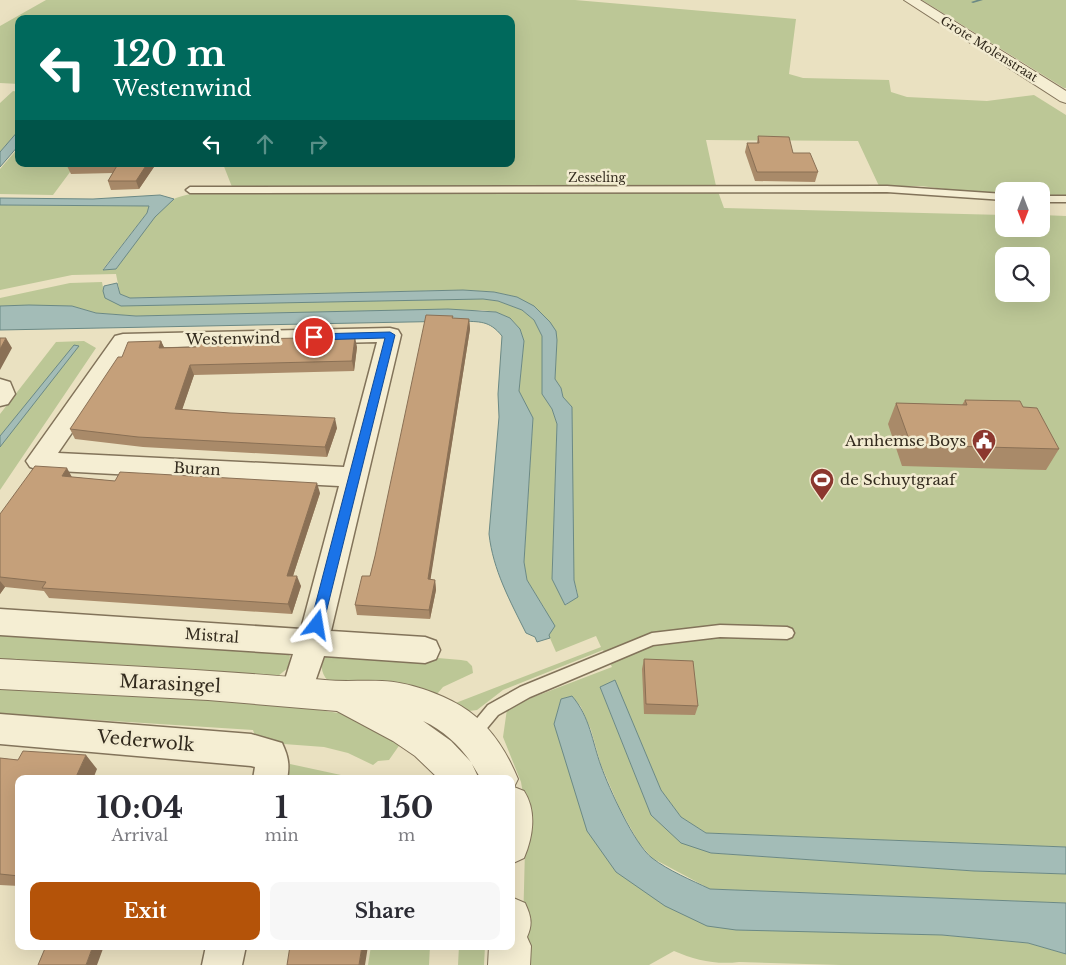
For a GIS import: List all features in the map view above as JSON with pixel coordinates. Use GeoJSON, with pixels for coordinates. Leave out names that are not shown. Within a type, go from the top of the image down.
{"type":"FeatureCollection","features":[{"type":"Feature","properties":{"kind":"street","name":"Grote Molenstraat"},"geometry":{"type":"LineString","coordinates":[[911,0],[1066,98]]}},
{"type":"Feature","properties":{"kind":"street","name":"Westenwind"},"geometry":{"type":"LineString","coordinates":[[39,461],[123,341],[390,335],[312,642],[297,692]]}},
{"type":"Feature","properties":{"kind":"street"},"geometry":{"type":"LineString","coordinates":[[0,387],[2,387],[3,394],[0,398]]}},
{"type":"Feature","properties":{"kind":"street","name":"Buran"},"geometry":{"type":"LineString","coordinates":[[39,461],[354,477]]}},
{"type":"Feature","properties":{"kind":"street","name":"Mistral"},"geometry":{"type":"LineString","coordinates":[[0,622],[425,650]]}},
{"type":"Feature","properties":{"kind":"street","name":"Marasingel"},"geometry":{"type":"LineString","coordinates":[[0,674],[340,696],[385,696],[419,704],[439,712],[472,735],[493,763],[498,775]]}},
{"type":"Feature","properties":{"kind":"street","name":"Marasingel"},"geometry":{"type":"LineString","coordinates":[[340,696],[403,726],[420,738],[452,769]]}},
{"type":"Feature","properties":{"kind":"street","name":"Vederwolk"},"geometry":{"type":"LineString","coordinates":[[0,729],[252,750],[270,754],[273,764],[270,775]]}},
{"type":"Feature","properties":{"kind":"street"},"geometry":{"type":"LineString","coordinates":[[222,965],[225,950]]}},
{"type":"Feature","properties":{"kind":"street"},"geometry":{"type":"LineString","coordinates":[[509,965],[510,950]]}},
{"type":"Feature","properties":{"kind":"lane","name":"Zesseling"},"geometry":{"type":"LineString","coordinates":[[190,190],[887,189],[995,196]]}},
{"type":"Feature","properties":{"kind":"lane"},"geometry":{"type":"LineString","coordinates":[[1050,199],[1066,199]]}},
{"type":"Feature","properties":{"kind":"lane"},"geometry":{"type":"LineString","coordinates":[[452,769],[472,735],[493,710],[525,692],[652,639],[720,631],[787,633]]}},
{"type":"Feature","properties":{"kind":"green space"},"geometry":{"type":"Polygon","coordinates":[[[46,0],[575,0],[796,19],[789,74],[803,78],[889,80],[891,92],[907,97],[987,101],[1034,95],[1066,115],[1066,195],[1050,196],[1050,182],[995,182],[995,195],[921,186],[879,186],[858,141],[706,140],[716,186],[724,208],[995,215],[995,238],[1050,238],[1050,215],[1066,216],[1066,847],[706,833],[681,817],[661,790],[615,681],[600,687],[651,815],[711,853],[974,871],[1066,874],[1066,903],[710,889],[652,858],[639,843],[620,809],[601,765],[591,730],[581,707],[572,696],[561,699],[554,724],[616,872],[942,935],[1028,943],[1066,954],[1066,965],[722,963],[690,957],[674,951],[649,965],[522,965],[526,811],[521,782],[503,737],[507,709],[612,667],[603,650],[503,690],[477,710],[469,711],[453,704],[601,647],[596,636],[556,652],[549,636],[545,609],[527,580],[524,562],[533,419],[519,391],[524,341],[520,329],[510,318],[496,312],[482,310],[136,316],[96,313],[72,306],[0,306],[0,298],[70,283],[102,282],[105,298],[483,299],[498,301],[522,310],[534,320],[542,336],[542,394],[552,409],[557,424],[552,579],[566,605],[578,595],[574,580],[563,397],[561,388],[555,379],[557,340],[517,297],[494,292],[463,290],[130,298],[120,294],[116,274],[72,275],[0,290],[0,205],[149,206],[147,213],[103,269],[116,269],[153,219],[169,202],[190,194],[234,192],[224,167],[515,167],[515,15],[19,15],[46,0]]]}},
{"type":"Feature","properties":{"kind":"green space"},"geometry":{"type":"Polygon","coordinates":[[[922,0],[1066,0],[1066,88],[1064,88],[922,0]]]}},
{"type":"Feature","properties":{"kind":"green space"},"geometry":{"type":"Polygon","coordinates":[[[15,18],[15,84],[0,83],[0,26],[15,18]]]}},
{"type":"Feature","properties":{"kind":"green space"},"geometry":{"type":"Polygon","coordinates":[[[15,91],[15,135],[0,152],[0,103],[15,91]]]}},
{"type":"Feature","properties":{"kind":"green space"},"geometry":{"type":"Polygon","coordinates":[[[15,152],[15,167],[74,167],[53,195],[0,194],[0,169],[15,152]]]}},
{"type":"Feature","properties":{"kind":"green space"},"geometry":{"type":"Polygon","coordinates":[[[84,341],[96,348],[0,490],[0,414],[56,342],[84,341]]]}},
{"type":"Feature","properties":{"kind":"green space"},"geometry":{"type":"Polygon","coordinates":[[[0,630],[288,649],[290,657],[288,668],[278,676],[267,680],[0,661],[0,630]]]}},
{"type":"Feature","properties":{"kind":"green space"},"geometry":{"type":"Polygon","coordinates":[[[327,655],[426,657],[461,660],[467,661],[472,666],[473,673],[443,687],[432,700],[328,681],[323,674],[322,668],[327,655]]]}},
{"type":"Feature","properties":{"kind":"green space"},"geometry":{"type":"Polygon","coordinates":[[[0,687],[293,706],[345,714],[403,740],[389,760],[378,761],[373,765],[348,753],[324,747],[257,742],[253,730],[3,714],[0,716],[0,687]]]}},
{"type":"Feature","properties":{"kind":"green space"},"geometry":{"type":"Polygon","coordinates":[[[290,764],[341,775],[288,775],[290,764]]]}},
{"type":"Feature","properties":{"kind":"green space"},"geometry":{"type":"Polygon","coordinates":[[[370,950],[430,950],[429,965],[368,965],[370,950]]]}},
{"type":"Feature","properties":{"kind":"green space"},"geometry":{"type":"Polygon","coordinates":[[[459,950],[485,950],[484,965],[458,965],[459,950]]]}},
{"type":"Feature","properties":{"kind":"water"},"geometry":{"type":"Polygon","coordinates":[[[15,135],[15,150],[0,167],[0,152],[15,135]]]}},
{"type":"Feature","properties":{"kind":"water"},"geometry":{"type":"Polygon","coordinates":[[[160,195],[174,199],[155,217],[116,269],[103,270],[147,213],[149,206],[0,205],[0,198],[93,199],[160,195]]]}},
{"type":"Feature","properties":{"kind":"water"},"geometry":{"type":"Polygon","coordinates":[[[117,283],[120,294],[130,298],[463,290],[494,292],[517,297],[534,306],[556,331],[555,379],[561,388],[563,397],[572,407],[574,580],[578,597],[565,605],[552,579],[557,424],[552,409],[542,394],[542,336],[534,320],[522,310],[498,301],[483,299],[121,306],[105,298],[103,291],[104,286],[117,283]]]}},
{"type":"Feature","properties":{"kind":"water"},"geometry":{"type":"Polygon","coordinates":[[[0,306],[72,306],[96,313],[136,316],[448,309],[496,312],[510,318],[520,329],[524,341],[519,391],[533,418],[524,562],[527,580],[555,626],[549,635],[550,638],[537,642],[535,637],[526,633],[498,573],[491,547],[489,534],[499,417],[498,394],[502,336],[493,327],[484,323],[460,321],[0,330],[0,306]]]}},
{"type":"Feature","properties":{"kind":"water"},"geometry":{"type":"Polygon","coordinates":[[[74,345],[79,346],[0,447],[0,436],[74,345]]]}},
{"type":"Feature","properties":{"kind":"water"},"geometry":{"type":"Polygon","coordinates":[[[615,680],[661,790],[681,817],[706,833],[1066,847],[1066,874],[974,871],[711,853],[681,843],[651,815],[600,687],[615,680]]]}},
{"type":"Feature","properties":{"kind":"water"},"geometry":{"type":"Polygon","coordinates":[[[572,696],[587,721],[605,776],[630,829],[652,858],[673,871],[710,889],[1066,903],[1066,954],[1028,943],[942,935],[736,930],[707,926],[665,906],[616,872],[587,831],[554,724],[561,699],[572,696]]]}},
{"type":"Feature","properties":{"kind":"building"},"geometry":{"type":"Polygon","coordinates":[[[758,136],[789,137],[793,153],[810,153],[818,172],[757,172],[747,143],[759,143],[758,136]]]}},
{"type":"Feature","properties":{"kind":"building"},"geometry":{"type":"Polygon","coordinates":[[[116,167],[145,167],[136,181],[108,181],[116,167]]]}},
{"type":"Feature","properties":{"kind":"building"},"geometry":{"type":"Polygon","coordinates":[[[426,315],[453,316],[452,318],[469,319],[428,579],[435,580],[429,610],[355,605],[362,576],[370,576],[375,556],[426,315]]]}},
{"type":"Feature","properties":{"kind":"building"},"geometry":{"type":"Polygon","coordinates":[[[355,337],[352,361],[190,365],[175,409],[335,418],[325,447],[138,437],[70,429],[118,357],[122,357],[128,342],[161,341],[159,348],[196,347],[198,340],[355,337]]]}},
{"type":"Feature","properties":{"kind":"building"},"geometry":{"type":"Polygon","coordinates":[[[0,338],[6,338],[0,349],[0,338]]]}},
{"type":"Feature","properties":{"kind":"building"},"geometry":{"type":"Polygon","coordinates":[[[965,400],[1020,401],[1023,407],[1037,408],[1059,449],[911,445],[896,403],[967,405],[965,400]]]}},
{"type":"Feature","properties":{"kind":"building"},"geometry":{"type":"Polygon","coordinates":[[[35,466],[67,468],[62,476],[115,481],[120,472],[317,483],[287,576],[297,576],[288,604],[42,588],[46,582],[0,577],[0,514],[35,466]]]}},
{"type":"Feature","properties":{"kind":"building"},"geometry":{"type":"Polygon","coordinates":[[[644,659],[693,661],[698,706],[646,704],[644,659]]]}},
{"type":"Feature","properties":{"kind":"building"},"geometry":{"type":"Polygon","coordinates":[[[23,751],[86,755],[77,775],[15,775],[15,876],[0,874],[0,758],[18,760],[23,751]]]}},
{"type":"Feature","properties":{"kind":"building"},"geometry":{"type":"Polygon","coordinates":[[[44,950],[92,950],[86,965],[38,965],[44,950]]]}},
{"type":"Feature","properties":{"kind":"building"},"geometry":{"type":"Polygon","coordinates":[[[289,950],[361,950],[359,965],[287,965],[289,950]]]}},
{"type":"Feature","properties":{"kind":"waterway"},"geometry":{"type":"LineString","coordinates":[[973,2],[981,0]]}},
{"type":"Feature","properties":{"kind":"place","name":"Arnhemse Boys"},"geometry":{"type":"Point","coordinates":[984,462]}},
{"type":"Feature","properties":{"kind":"place","name":"de Schuytgraaf"},"geometry":{"type":"Point","coordinates":[822,501]}},
{"type":"Feature","properties":{"kind":"route"},"geometry":{"type":"LineString","coordinates":[[314,337],[390,335],[317,625]]}}]}
